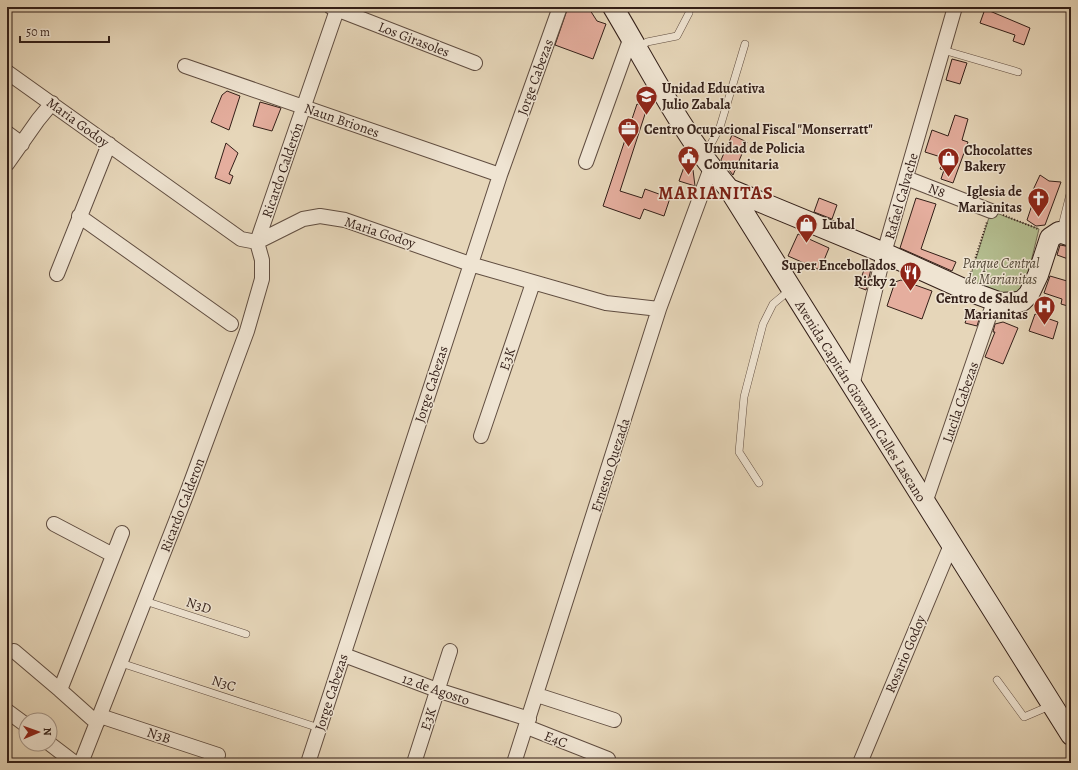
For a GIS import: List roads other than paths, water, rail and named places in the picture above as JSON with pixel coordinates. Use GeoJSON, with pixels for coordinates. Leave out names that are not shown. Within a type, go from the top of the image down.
{"type":"FeatureCollection","features":[{"type":"Feature","properties":{"kind":"street","name":"Jorge Cabezas"},"geometry":{"type":"LineString","coordinates":[[308,763],[344,656],[470,264],[560,7]]}},
{"type":"Feature","properties":{"kind":"street","name":"Avenida Capitán Giovanni Calles Lascano"},"geometry":{"type":"LineString","coordinates":[[613,7],[707,163],[728,189],[1071,735]]}},
{"type":"Feature","properties":{"kind":"street","name":"Rafael Calvache"},"geometry":{"type":"LineString","coordinates":[[852,386],[884,253],[955,7]]}},
{"type":"Feature","properties":{"kind":"street","name":"Los Girasoles"},"geometry":{"type":"LineString","coordinates":[[335,8],[475,63]]}},
{"type":"Feature","properties":{"kind":"street","name":"Ricardo Calderón"},"geometry":{"type":"LineString","coordinates":[[257,242],[304,107],[335,8]]}},
{"type":"Feature","properties":{"kind":"street"},"geometry":{"type":"LineString","coordinates":[[586,162],[634,43]]}},
{"type":"Feature","properties":{"kind":"street","name":"Naun Briones"},"geometry":{"type":"LineString","coordinates":[[185,66],[500,175]]}},
{"type":"Feature","properties":{"kind":"street","name":"Maria Godoy"},"geometry":{"type":"LineString","coordinates":[[7,72],[241,239],[257,242],[303,219],[320,216],[345,220],[470,264],[606,303],[659,309]]}},
{"type":"Feature","properties":{"kind":"street"},"geometry":{"type":"LineString","coordinates":[[7,164],[38,120],[52,104]]}},
{"type":"Feature","properties":{"kind":"street"},"geometry":{"type":"LineString","coordinates":[[7,134],[22,144]]}},
{"type":"Feature","properties":{"kind":"street"},"geometry":{"type":"LineString","coordinates":[[57,274],[108,144]]}},
{"type":"Feature","properties":{"kind":"street","name":"Ernesto Quezada"},"geometry":{"type":"LineString","coordinates":[[514,763],[707,163]]}},
{"type":"Feature","properties":{"kind":"street","name":"N8"},"geometry":{"type":"LineString","coordinates":[[906,178],[991,211]]}},
{"type":"Feature","properties":{"kind":"street"},"geometry":{"type":"LineString","coordinates":[[728,189],[884,253],[994,302],[1002,303],[1022,301],[1029,294],[1038,275],[1049,239],[1062,234]]}},
{"type":"Feature","properties":{"kind":"street"},"geometry":{"type":"LineString","coordinates":[[752,228],[751,220],[754,213],[767,205]]}},
{"type":"Feature","properties":{"kind":"street"},"geometry":{"type":"LineString","coordinates":[[79,216],[231,324]]}},
{"type":"Feature","properties":{"kind":"street","name":"Ricardo Calderon"},"geometry":{"type":"LineString","coordinates":[[81,763],[145,601],[247,331],[262,279],[262,260],[257,242]]}},
{"type":"Feature","properties":{"kind":"street","name":"E3K"},"geometry":{"type":"LineString","coordinates":[[481,436],[533,282]]}},
{"type":"Feature","properties":{"kind":"street","name":"Lucila Cabezas"},"geometry":{"type":"LineString","coordinates":[[925,503],[994,302]]}},
{"type":"Feature","properties":{"kind":"street"},"geometry":{"type":"LineString","coordinates":[[54,524],[113,556]]}},
{"type":"Feature","properties":{"kind":"street"},"geometry":{"type":"LineString","coordinates":[[60,690],[122,533]]}},
{"type":"Feature","properties":{"kind":"street","name":"Rosario Godoy"},"geometry":{"type":"LineString","coordinates":[[860,763],[951,545]]}},
{"type":"Feature","properties":{"kind":"street"},"geometry":{"type":"LineString","coordinates":[[14,651],[60,690],[98,719]]}},
{"type":"Feature","properties":{"kind":"street","name":"E3K"},"geometry":{"type":"LineString","coordinates":[[414,763],[450,651]]}},
{"type":"Feature","properties":{"kind":"street","name":"12 de Agosto"},"geometry":{"type":"LineString","coordinates":[[344,656],[528,723]]}},
{"type":"Feature","properties":{"kind":"street"},"geometry":{"type":"LineString","coordinates":[[537,695],[614,720]]}},
{"type":"Feature","properties":{"kind":"street"},"geometry":{"type":"LineString","coordinates":[[7,711],[18,719]]}},
{"type":"Feature","properties":{"kind":"street","name":"N3B"},"geometry":{"type":"LineString","coordinates":[[98,719],[218,755]]}},
{"type":"Feature","properties":{"kind":"street","name":"E4C"},"geometry":{"type":"LineString","coordinates":[[528,723],[608,759]]}},
{"type":"Feature","properties":{"kind":"street"},"geometry":{"type":"LineString","coordinates":[[58,750],[75,763]]}},
{"type":"Feature","properties":{"kind":"lane"},"geometry":{"type":"LineString","coordinates":[[634,43],[677,36],[680,33],[688,13]]}},
{"type":"Feature","properties":{"kind":"lane"},"geometry":{"type":"LineString","coordinates":[[707,163],[720,127],[745,44]]}},
{"type":"Feature","properties":{"kind":"lane"},"geometry":{"type":"LineString","coordinates":[[943,50],[1018,72]]}},
{"type":"Feature","properties":{"kind":"lane"},"geometry":{"type":"LineString","coordinates":[[1062,234],[1071,190]]}},
{"type":"Feature","properties":{"kind":"lane"},"geometry":{"type":"LineString","coordinates":[[760,483],[739,452],[744,398],[763,324],[773,304],[791,289]]}},
{"type":"Feature","properties":{"kind":"lane","name":"N3D"},"geometry":{"type":"LineString","coordinates":[[145,601],[246,634]]}},
{"type":"Feature","properties":{"kind":"lane","name":"N3C"},"geometry":{"type":"LineString","coordinates":[[120,663],[319,728]]}},
{"type":"Feature","properties":{"kind":"lane"},"geometry":{"type":"LineString","coordinates":[[997,680],[1024,717],[1052,704]]}},
{"type":"Feature","properties":{"kind":"place","name":"Unidad Educativa Julio Zabala"},"geometry":{"type":"Point","coordinates":[646,116]}},
{"type":"Feature","properties":{"kind":"place","name":"Centro Ocupacional Fiscal \"Monserratt\""},"geometry":{"type":"Point","coordinates":[628,148]}},
{"type":"Feature","properties":{"kind":"place","name":"Unidad de Policia Comunitaria"},"geometry":{"type":"Point","coordinates":[688,176]}},
{"type":"Feature","properties":{"kind":"place","name":"Chocolattes Bakery"},"geometry":{"type":"Point","coordinates":[948,178]}},
{"type":"Feature","properties":{"kind":"place","name":"Iglesia de Marianitas"},"geometry":{"type":"Point","coordinates":[1038,218]}},
{"type":"Feature","properties":{"kind":"place","name":"Lubal"},"geometry":{"type":"Point","coordinates":[806,244]}},
{"type":"Feature","properties":{"kind":"place","name":"Super Encebollados Ricky 2"},"geometry":{"type":"Point","coordinates":[911,292]}},
{"type":"Feature","properties":{"kind":"place","name":"Centro de Salud Marianitas"},"geometry":{"type":"Point","coordinates":[1044,326]}},
{"type":"Feature","properties":{"kind":"district","name":"MARIANITAS"},"geometry":{"type":"Point","coordinates":[716,193]}},
{"type":"Feature","properties":{"kind":"park label","name":"Parque Central de Marianitas"},"geometry":{"type":"Point","coordinates":[1001,272]}}]}
